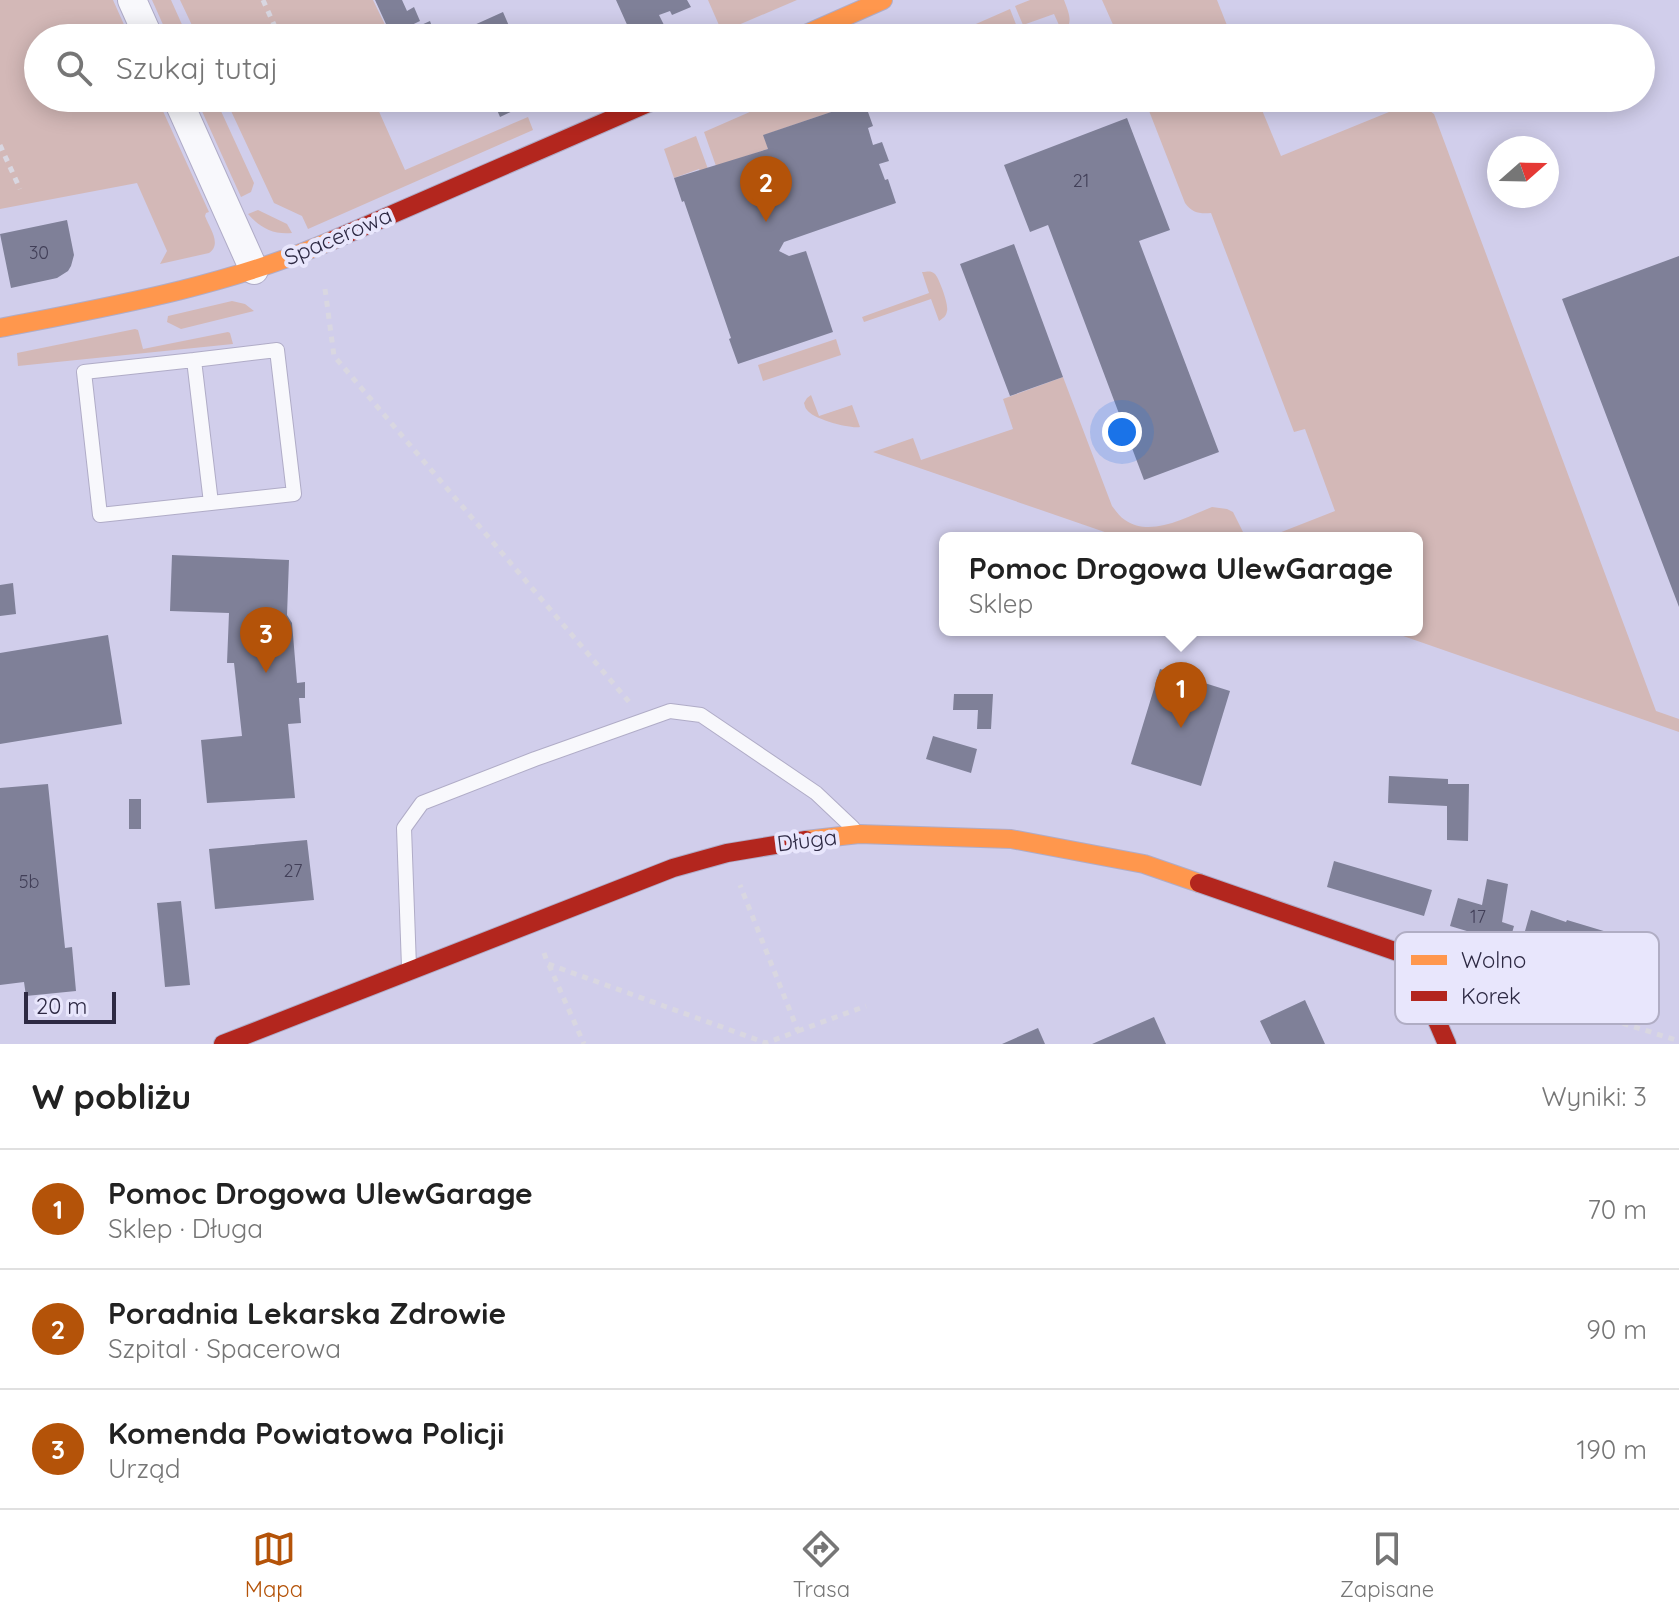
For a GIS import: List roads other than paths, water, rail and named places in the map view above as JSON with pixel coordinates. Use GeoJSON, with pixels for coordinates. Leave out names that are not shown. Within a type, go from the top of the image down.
{"type":"FeatureCollection","features":[{"type":"Feature","properties":{"kind":"street"},"geometry":{"type":"LineString","coordinates":[[132,0],[143,24]]}},
{"type":"Feature","properties":{"kind":"street"},"geometry":{"type":"LineString","coordinates":[[829,24],[883,0]]}},
{"type":"Feature","properties":{"kind":"street"},"geometry":{"type":"LineString","coordinates":[[183,112],[254,270]]}},
{"type":"Feature","properties":{"kind":"street","name":"Spacerowa"},"geometry":{"type":"LineString","coordinates":[[0,328],[114,306],[254,270],[310,250],[628,112]]}},
{"type":"Feature","properties":{"kind":"street","name":"Długa"},"geometry":{"type":"LineString","coordinates":[[223,1044],[673,868],[727,853],[785,842],[859,834],[1011,839],[1144,864],[1395,951]]}},
{"type":"Feature","properties":{"kind":"street","name":"Długa"},"geometry":{"type":"LineString","coordinates":[[1438,1024],[1447,1044]]}},
{"type":"Feature","properties":{"kind":"lane"},"geometry":{"type":"LineString","coordinates":[[277,350],[294,494],[211,503],[100,515],[84,372],[277,350]]}},
{"type":"Feature","properties":{"kind":"lane"},"geometry":{"type":"LineString","coordinates":[[194,360],[211,503]]}},
{"type":"Feature","properties":{"kind":"lane"},"geometry":{"type":"LineString","coordinates":[[409,970],[404,828],[422,803],[670,711],[701,715],[816,793],[859,834]]}},
{"type":"Feature","properties":{"kind":"place","name":"Poradnia Lekarska Zdrowie"},"geometry":{"type":"Point","coordinates":[766,222]}},
{"type":"Feature","properties":{"kind":"place","name":"Komenda Powiatowa Policji"},"geometry":{"type":"Point","coordinates":[266,673]}},
{"type":"Feature","properties":{"kind":"place","name":"Pomoc Drogowa UlewGarage"},"geometry":{"type":"Point","coordinates":[1181,728]}}]}
